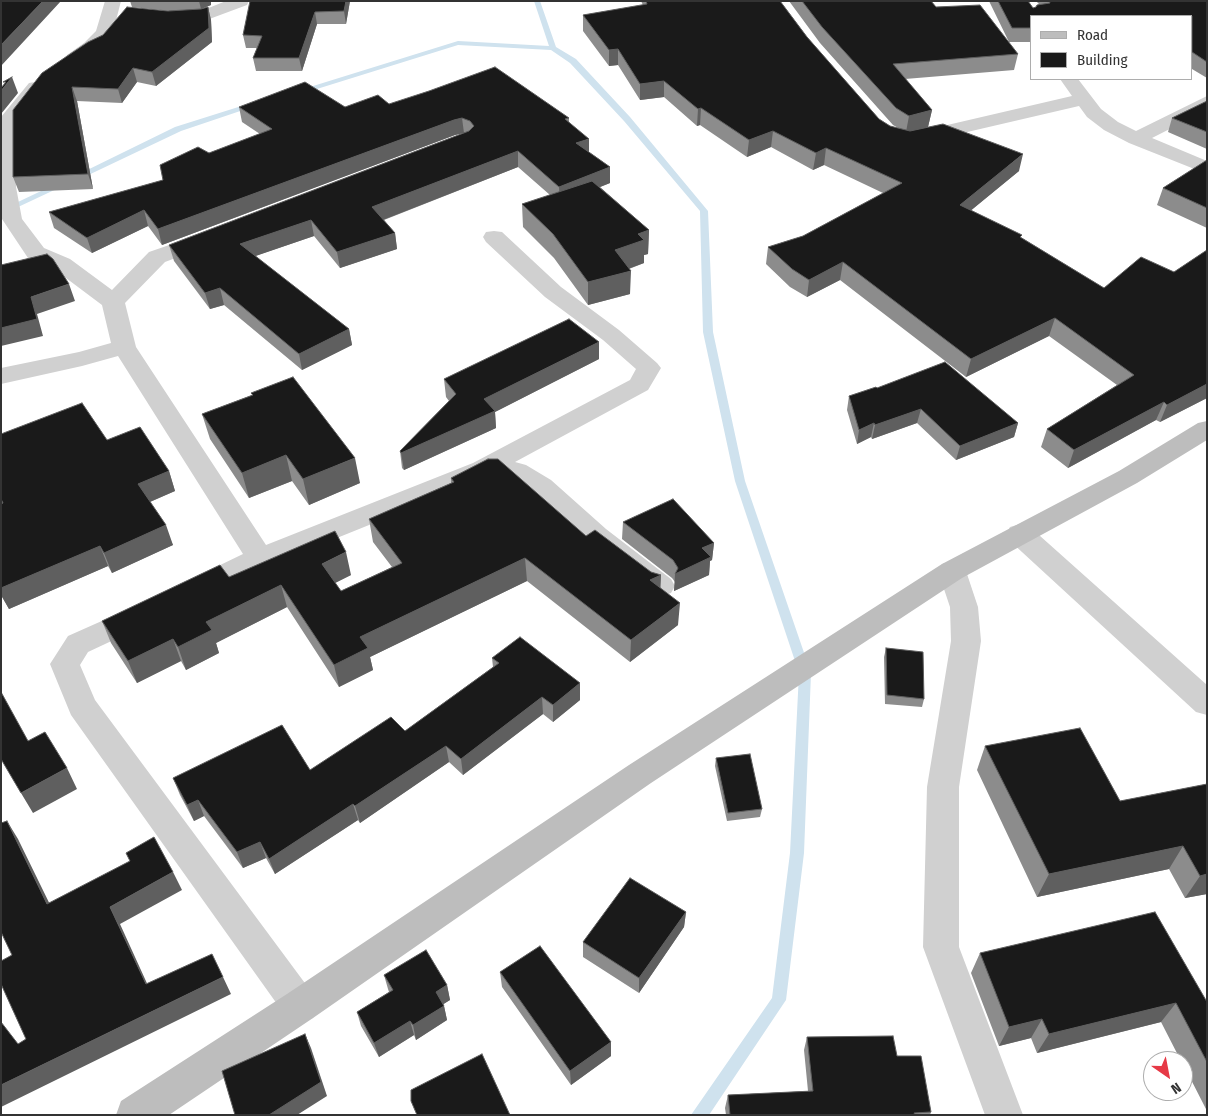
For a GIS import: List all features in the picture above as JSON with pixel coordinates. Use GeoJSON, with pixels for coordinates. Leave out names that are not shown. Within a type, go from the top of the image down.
{"type":"FeatureCollection","features":[{"type":"Feature","properties":{"kind":"main road"},"geometry":{"type":"LineString","coordinates":[[135,1115],[300,1006],[640,774],[952,571],[1128,477],[1207,429]]}},
{"type":"Feature","properties":{"kind":"street"},"geometry":{"type":"LineString","coordinates":[[154,16],[171,18],[204,16],[241,1]]}},
{"type":"Feature","properties":{"kind":"street"},"geometry":{"type":"LineString","coordinates":[[117,9],[104,32],[90,47],[39,82],[6,124],[6,187],[12,218],[36,253],[62,264],[113,302],[124,347],[260,558]]}},
{"type":"Feature","properties":{"kind":"street"},"geometry":{"type":"LineString","coordinates":[[1070,80],[1094,113],[1111,126],[1136,139],[1207,168]]}},
{"type":"Feature","properties":{"kind":"street"},"geometry":{"type":"LineString","coordinates":[[900,138],[906,140],[1084,99]]}},
{"type":"Feature","properties":{"kind":"street"},"geometry":{"type":"LineString","coordinates":[[1136,139],[1207,102]]}},
{"type":"Feature","properties":{"kind":"street"},"geometry":{"type":"LineString","coordinates":[[113,302],[157,257],[222,232]]}},
{"type":"Feature","properties":{"kind":"street"},"geometry":{"type":"LineString","coordinates":[[300,1006],[82,706],[65,664],[78,644],[260,558],[480,470],[640,385],[649,368],[611,335],[553,292],[494,237]]}},
{"type":"Feature","properties":{"kind":"street"},"geometry":{"type":"LineString","coordinates":[[1,376],[82,359],[124,347]]}},
{"type":"Feature","properties":{"kind":"street"},"geometry":{"type":"LineString","coordinates":[[480,470],[517,471],[542,486],[596,536],[662,586]]}},
{"type":"Feature","properties":{"kind":"street"},"geometry":{"type":"LineString","coordinates":[[1020,534],[1207,703]]}},
{"type":"Feature","properties":{"kind":"street"},"geometry":{"type":"LineString","coordinates":[[952,571],[964,607],[966,641],[943,787],[941,947],[1004,1115]]}},
{"type":"Feature","properties":{"kind":"building"},"geometry":{"type":"Polygon","coordinates":[[[1,1],[43,1],[1,45],[1,1]]]}},
{"type":"Feature","properties":{"kind":"building"},"geometry":{"type":"Polygon","coordinates":[[[250,1],[346,1],[344,11],[315,12],[299,58],[253,58],[262,36],[243,35],[250,1]]]}},
{"type":"Feature","properties":{"kind":"building"},"geometry":{"type":"Polygon","coordinates":[[[646,1],[780,1],[807,37],[879,119],[890,126],[910,131],[943,124],[1023,154],[960,205],[1022,235],[1020,237],[1104,288],[1141,257],[1174,272],[1207,250],[1207,384],[1167,405],[1164,402],[1074,450],[1047,429],[1134,375],[1055,318],[971,359],[843,262],[809,280],[792,269],[768,247],[803,236],[902,183],[826,148],[816,153],[773,131],[749,140],[701,108],[698,109],[664,81],[640,84],[618,49],[609,50],[583,15],[647,4],[646,1]]]}},
{"type":"Feature","properties":{"kind":"building"},"geometry":{"type":"Polygon","coordinates":[[[802,1],[931,1],[936,7],[980,5],[1018,54],[893,64],[932,110],[909,116],[896,108],[822,27],[802,1]]]}},
{"type":"Feature","properties":{"kind":"building"},"geometry":{"type":"Polygon","coordinates":[[[998,1],[1028,1],[1033,8],[1037,5],[1050,3],[1049,1],[1207,1],[1207,62],[1193,53],[1193,15],[1030,15],[1030,28],[1012,28],[998,1]]]}},
{"type":"Feature","properties":{"kind":"building"},"geometry":{"type":"Polygon","coordinates":[[[127,7],[168,11],[208,7],[209,28],[152,72],[133,68],[118,89],[72,87],[88,174],[13,177],[13,110],[42,73],[88,42],[103,35],[127,7]]]}},
{"type":"Feature","properties":{"kind":"building"},"geometry":{"type":"Polygon","coordinates":[[[495,67],[569,118],[565,119],[589,139],[576,143],[610,167],[559,187],[518,151],[372,207],[395,233],[337,252],[311,220],[240,244],[349,329],[299,354],[220,288],[205,293],[169,245],[469,131],[474,126],[470,121],[462,118],[454,120],[158,229],[144,210],[87,238],[49,212],[163,180],[160,165],[198,147],[209,153],[272,129],[239,107],[305,82],[345,107],[378,95],[389,104],[495,67]]]}},
{"type":"Feature","properties":{"kind":"building"},"geometry":{"type":"Polygon","coordinates":[[[12,77],[1,91],[6,82],[3,82],[12,77]]]}},
{"type":"Feature","properties":{"kind":"building"},"geometry":{"type":"Polygon","coordinates":[[[1207,101],[1207,132],[1172,118],[1207,101]]]}},
{"type":"Feature","properties":{"kind":"building"},"geometry":{"type":"Polygon","coordinates":[[[1207,160],[1207,208],[1163,188],[1207,160]]]}},
{"type":"Feature","properties":{"kind":"building"},"geometry":{"type":"Polygon","coordinates":[[[592,181],[649,230],[638,234],[644,240],[615,250],[631,271],[588,282],[553,234],[522,204],[592,181]]]}},
{"type":"Feature","properties":{"kind":"building"},"geometry":{"type":"Polygon","coordinates":[[[47,254],[53,259],[69,284],[31,297],[37,319],[1,328],[1,265],[47,254]]]}},
{"type":"Feature","properties":{"kind":"building"},"geometry":{"type":"Polygon","coordinates":[[[569,319],[599,342],[484,399],[495,411],[401,453],[400,451],[456,394],[444,379],[569,319]]]}},
{"type":"Feature","properties":{"kind":"building"},"geometry":{"type":"Polygon","coordinates":[[[945,362],[1018,423],[960,446],[921,409],[875,425],[874,423],[859,430],[849,396],[877,388],[945,362]]]}},
{"type":"Feature","properties":{"kind":"building"},"geometry":{"type":"Polygon","coordinates":[[[293,377],[355,458],[303,479],[286,455],[242,473],[202,414],[253,395],[251,393],[293,377]]]}},
{"type":"Feature","properties":{"kind":"building"},"geometry":{"type":"Polygon","coordinates":[[[82,403],[107,440],[140,427],[169,471],[138,484],[166,525],[104,553],[100,546],[1,588],[1,504],[3,503],[1,499],[1,434],[82,403]]]}},
{"type":"Feature","properties":{"kind":"building"},"geometry":{"type":"Polygon","coordinates":[[[488,459],[498,459],[586,536],[595,530],[651,572],[661,575],[650,580],[680,603],[631,640],[525,558],[360,637],[368,648],[334,665],[281,585],[206,622],[212,630],[178,647],[173,639],[128,661],[102,621],[220,565],[229,577],[335,531],[346,552],[322,564],[341,591],[402,563],[369,519],[454,482],[451,478],[488,459]]]}},
{"type":"Feature","properties":{"kind":"building"},"geometry":{"type":"Polygon","coordinates":[[[673,499],[714,543],[702,548],[711,557],[675,574],[678,568],[673,560],[623,522],[673,499]]]}},
{"type":"Feature","properties":{"kind":"building"},"geometry":{"type":"Polygon","coordinates":[[[520,637],[580,683],[553,705],[542,697],[461,759],[446,746],[355,806],[353,804],[269,859],[260,842],[237,852],[198,800],[187,805],[173,778],[282,725],[310,770],[391,717],[405,731],[499,663],[492,658],[520,637]]]}},
{"type":"Feature","properties":{"kind":"building"},"geometry":{"type":"Polygon","coordinates":[[[886,648],[923,652],[924,699],[887,695],[886,648]]]}},
{"type":"Feature","properties":{"kind":"building"},"geometry":{"type":"Polygon","coordinates":[[[1,692],[28,741],[45,732],[67,768],[21,793],[1,759],[1,692]]]}},
{"type":"Feature","properties":{"kind":"building"},"geometry":{"type":"Polygon","coordinates":[[[1080,728],[1120,801],[1207,784],[1207,874],[1200,876],[1183,846],[1049,874],[985,746],[1080,728]]]}},
{"type":"Feature","properties":{"kind":"building"},"geometry":{"type":"Polygon","coordinates":[[[750,754],[762,809],[728,813],[716,758],[750,754]]]}},
{"type":"Feature","properties":{"kind":"building"},"geometry":{"type":"Polygon","coordinates":[[[7,821],[47,904],[130,861],[126,853],[154,837],[173,872],[110,907],[146,984],[212,954],[223,977],[1,1085],[1,1022],[18,1044],[26,1039],[1,984],[1,961],[12,955],[1,932],[1,823],[7,821]]]}},
{"type":"Feature","properties":{"kind":"building"},"geometry":{"type":"Polygon","coordinates":[[[630,878],[686,912],[639,978],[583,942],[630,878]]]}},
{"type":"Feature","properties":{"kind":"building"},"geometry":{"type":"Polygon","coordinates":[[[1155,912],[1207,1002],[1207,1062],[1176,1003],[1049,1034],[1042,1019],[1009,1027],[980,953],[1155,912]]]}},
{"type":"Feature","properties":{"kind":"building"},"geometry":{"type":"Polygon","coordinates":[[[540,946],[611,1042],[570,1071],[500,972],[540,946]]]}},
{"type":"Feature","properties":{"kind":"building"},"geometry":{"type":"Polygon","coordinates":[[[426,950],[447,985],[436,992],[444,1006],[413,1025],[410,1021],[374,1043],[357,1012],[393,990],[384,975],[426,950]]]}},
{"type":"Feature","properties":{"kind":"building"},"geometry":{"type":"Polygon","coordinates":[[[305,1034],[321,1082],[269,1115],[235,1115],[222,1071],[305,1034]]]}},
{"type":"Feature","properties":{"kind":"building"},"geometry":{"type":"Polygon","coordinates":[[[893,1036],[897,1056],[921,1056],[931,1112],[914,1113],[915,1115],[730,1115],[728,1095],[813,1091],[807,1037],[893,1036]]]}},
{"type":"Feature","properties":{"kind":"building"},"geometry":{"type":"Polygon","coordinates":[[[482,1054],[510,1115],[417,1115],[411,1101],[411,1090],[482,1054]]]}},
{"type":"Feature","properties":{"kind":"waterway"},"geometry":{"type":"LineString","coordinates":[[537,1],[553,48]]}},
{"type":"Feature","properties":{"kind":"waterway"},"geometry":{"type":"LineString","coordinates":[[301,91],[458,43],[553,48]]}},
{"type":"Feature","properties":{"kind":"waterway"},"geometry":{"type":"LineString","coordinates":[[553,48],[573,61],[627,119],[704,211],[708,332],[740,481],[805,673],[797,853],[779,1000],[699,1115]]}},
{"type":"Feature","properties":{"kind":"waterway"},"geometry":{"type":"LineString","coordinates":[[77,177],[178,129],[254,105]]}},
{"type":"Feature","properties":{"kind":"waterway"},"geometry":{"type":"LineString","coordinates":[[1,213],[61,185]]}}]}
